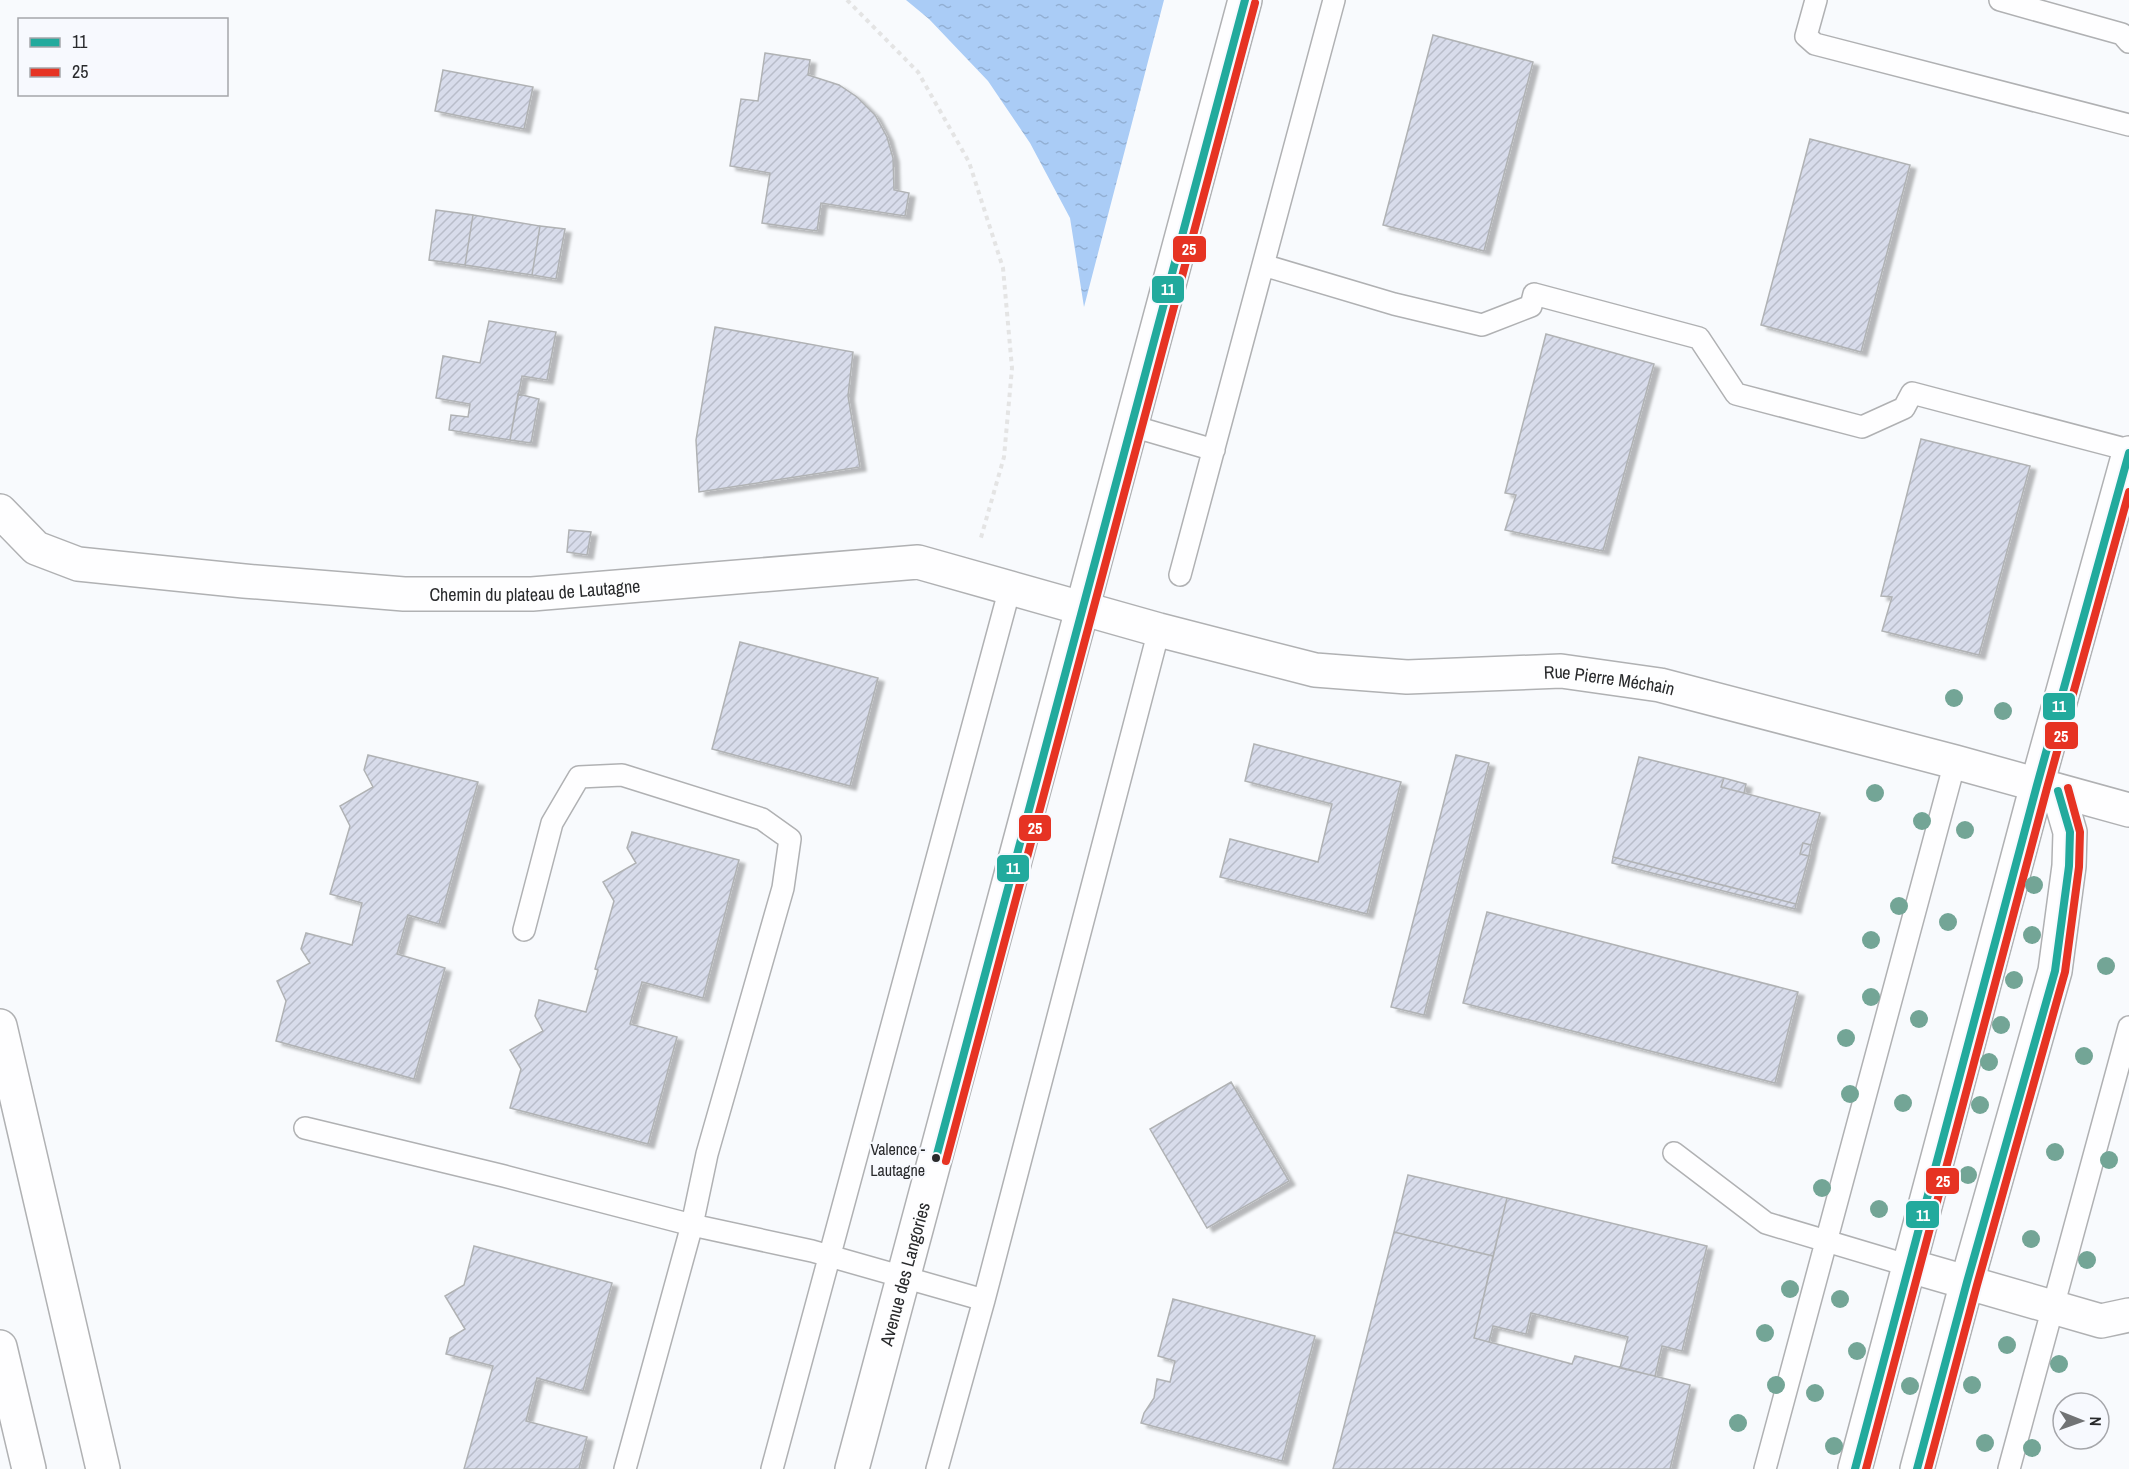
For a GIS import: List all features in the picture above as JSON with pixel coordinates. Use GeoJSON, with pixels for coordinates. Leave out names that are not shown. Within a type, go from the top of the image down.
{"type":"FeatureCollection","features":[{"type":"Feature","properties":{"kind":"main road","name":"Avenue des Langories"},"geometry":{"type":"LineString","coordinates":[[852,1469],[1245,0]]}},
{"type":"Feature","properties":{"kind":"main road"},"geometry":{"type":"LineString","coordinates":[[1855,1469],[1910,1266],[2048,788],[2129,452]]}},
{"type":"Feature","properties":{"kind":"main road","name":"Chemin du plateau de Lautagne"},"geometry":{"type":"LineString","coordinates":[[0,511],[36,548],[78,564],[244,581],[404,594],[532,594],[918,562],[1082,607]]}},
{"type":"Feature","properties":{"kind":"main road","name":"Rue Pierre Méchain"},"geometry":{"type":"LineString","coordinates":[[1082,607],[1159,630],[1315,670],[1407,678],[1561,671],[1660,685],[2129,810]]}},
{"type":"Feature","properties":{"kind":"main road"},"geometry":{"type":"LineString","coordinates":[[1917,1469],[2055,971],[2070,832],[2048,788]]}},
{"type":"Feature","properties":{"kind":"main road"},"geometry":{"type":"LineString","coordinates":[[0,1026],[103,1469]]}},
{"type":"Feature","properties":{"kind":"main road"},"geometry":{"type":"LineString","coordinates":[[1910,1266],[2101,1321],[2129,1315]]}},
{"type":"Feature","properties":{"kind":"main road"},"geometry":{"type":"LineString","coordinates":[[0,1347],[29,1469]]}},
{"type":"Feature","properties":{"kind":"lane"},"geometry":{"type":"LineString","coordinates":[[1180,576],[1334,0]]}},
{"type":"Feature","properties":{"kind":"lane"},"geometry":{"type":"LineString","coordinates":[[1816,0],[1806,36],[1815,44],[2129,125]]}},
{"type":"Feature","properties":{"kind":"lane"},"geometry":{"type":"LineString","coordinates":[[2000,0],[2122,34],[2129,42]]}},
{"type":"Feature","properties":{"kind":"lane"},"geometry":{"type":"LineString","coordinates":[[1263,265],[1394,304],[1482,326],[1531,306],[1534,294],[1628,318],[1699,338],[1736,394],[1862,428],[1904,408],[1912,393],[2129,452]]}},
{"type":"Feature","properties":{"kind":"lane"},"geometry":{"type":"LineString","coordinates":[[1132,426],[1214,450]]}},
{"type":"Feature","properties":{"kind":"lane"},"geometry":{"type":"LineString","coordinates":[[772,1469],[1010,588]]}},
{"type":"Feature","properties":{"kind":"lane"},"geometry":{"type":"LineString","coordinates":[[937,1469],[984,1300],[1159,630]]}},
{"type":"Feature","properties":{"kind":"lane"},"geometry":{"type":"LineString","coordinates":[[1765,1469],[1955,762]]}},
{"type":"Feature","properties":{"kind":"lane"},"geometry":{"type":"LineString","coordinates":[[524,930],[552,824],[579,777],[622,775],[762,819],[790,839],[783,888],[707,1154],[692,1225],[625,1469]]}},
{"type":"Feature","properties":{"kind":"lane"},"geometry":{"type":"LineString","coordinates":[[2010,1469],[2129,1027]]}},
{"type":"Feature","properties":{"kind":"lane"},"geometry":{"type":"LineString","coordinates":[[305,1128],[504,1176],[692,1225],[830,1256],[984,1300]]}},
{"type":"Feature","properties":{"kind":"lane"},"geometry":{"type":"LineString","coordinates":[[1674,1153],[1766,1223],[1910,1266]]}},
{"type":"Feature","properties":{"kind":"path"},"geometry":{"type":"LineString","coordinates":[[847,0],[918,72],[969,162],[1003,268],[1012,368],[1004,457],[970,576]]}},
{"type":"Feature","properties":{"kind":"water"},"geometry":{"type":"Polygon","coordinates":[[[906,0],[1164,0],[1084,307],[1070,218],[1030,143],[988,81],[929,19],[906,0]]]}},
{"type":"Feature","properties":{"kind":"building"},"geometry":{"type":"Polygon","coordinates":[[[1433,35],[1533,62],[1484,251],[1383,225],[1433,35]]]}},
{"type":"Feature","properties":{"kind":"building"},"geometry":{"type":"Polygon","coordinates":[[[765,53],[810,60],[808,75],[839,85],[857,97],[875,115],[887,137],[893,158],[894,190],[909,193],[905,216],[821,203],[817,231],[762,223],[770,173],[730,166],[741,99],[758,101],[765,53]]]}},
{"type":"Feature","properties":{"kind":"building"},"geometry":{"type":"Polygon","coordinates":[[[443,70],[533,87],[524,129],[435,111],[443,70]]]}},
{"type":"Feature","properties":{"kind":"building"},"geometry":{"type":"Polygon","coordinates":[[[1810,139],[1910,165],[1861,352],[1761,325],[1810,139]]]}},
{"type":"Feature","properties":{"kind":"building"},"geometry":{"type":"Polygon","coordinates":[[[436,210],[473,215],[465,265],[429,260],[436,210]]]}},
{"type":"Feature","properties":{"kind":"building"},"geometry":{"type":"Polygon","coordinates":[[[473,215],[540,226],[532,275],[465,265],[473,215]]]}},
{"type":"Feature","properties":{"kind":"building"},"geometry":{"type":"Polygon","coordinates":[[[540,226],[565,229],[556,279],[532,275],[540,226]]]}},
{"type":"Feature","properties":{"kind":"building"},"geometry":{"type":"Polygon","coordinates":[[[489,321],[556,332],[547,380],[522,376],[510,440],[449,430],[451,415],[468,417],[470,404],[436,398],[443,356],[480,363],[489,321]]]}},
{"type":"Feature","properties":{"kind":"building"},"geometry":{"type":"Polygon","coordinates":[[[715,327],[853,352],[848,396],[860,467],[699,492],[696,440],[715,327]]]}},
{"type":"Feature","properties":{"kind":"building"},"geometry":{"type":"Polygon","coordinates":[[[1546,334],[1654,364],[1603,551],[1505,530],[1516,495],[1505,493],[1546,334]]]}},
{"type":"Feature","properties":{"kind":"building"},"geometry":{"type":"Polygon","coordinates":[[[518,394],[539,399],[531,443],[510,440],[518,394]]]}},
{"type":"Feature","properties":{"kind":"building"},"geometry":{"type":"Polygon","coordinates":[[[1921,439],[2030,466],[1979,655],[1882,631],[1892,597],[1881,596],[1921,439]]]}},
{"type":"Feature","properties":{"kind":"building"},"geometry":{"type":"Polygon","coordinates":[[[569,530],[591,532],[587,555],[567,552],[569,530]]]}},
{"type":"Feature","properties":{"kind":"building"},"geometry":{"type":"Polygon","coordinates":[[[740,642],[878,678],[850,786],[712,749],[740,642]]]}},
{"type":"Feature","properties":{"kind":"building"},"geometry":{"type":"Polygon","coordinates":[[[1254,744],[1401,782],[1367,914],[1220,877],[1230,839],[1318,862],[1332,804],[1245,781],[1254,744]]]}},
{"type":"Feature","properties":{"kind":"building"},"geometry":{"type":"Polygon","coordinates":[[[368,755],[478,782],[439,924],[408,915],[397,954],[445,968],[414,1079],[276,1041],[286,1001],[277,981],[310,963],[301,949],[306,933],[352,945],[362,903],[330,894],[350,826],[340,806],[373,787],[364,770],[368,755]]]}},
{"type":"Feature","properties":{"kind":"building"},"geometry":{"type":"Polygon","coordinates":[[[1456,755],[1489,763],[1424,1015],[1391,1007],[1456,755]]]}},
{"type":"Feature","properties":{"kind":"building"},"geometry":{"type":"Polygon","coordinates":[[[1639,757],[1724,778],[1721,787],[1820,813],[1811,845],[1803,843],[1800,854],[1809,856],[1796,904],[1613,857],[1639,757]]]}},
{"type":"Feature","properties":{"kind":"building"},"geometry":{"type":"Polygon","coordinates":[[[1724,778],[1746,784],[1744,793],[1721,787],[1724,778]]]}},
{"type":"Feature","properties":{"kind":"building"},"geometry":{"type":"Polygon","coordinates":[[[632,832],[739,860],[703,998],[642,982],[630,1024],[677,1037],[648,1144],[510,1108],[521,1069],[510,1050],[543,1031],[535,1016],[539,1000],[586,1012],[614,901],[603,882],[636,863],[627,848],[632,832]]]}},
{"type":"Feature","properties":{"kind":"building"},"geometry":{"type":"Polygon","coordinates":[[[1803,843],[1811,845],[1809,856],[1800,854],[1803,843]]]}},
{"type":"Feature","properties":{"kind":"building"},"geometry":{"type":"Polygon","coordinates":[[[1613,857],[1796,904],[1795,909],[1612,863],[1613,857]]]}},
{"type":"Feature","properties":{"kind":"building"},"geometry":{"type":"Polygon","coordinates":[[[1487,912],[1798,992],[1775,1083],[1463,1003],[1487,912]]]}},
{"type":"Feature","properties":{"kind":"building"},"geometry":{"type":"Polygon","coordinates":[[[1231,1082],[1289,1181],[1207,1228],[1150,1129],[1231,1082]]]}},
{"type":"Feature","properties":{"kind":"building"},"geometry":{"type":"Polygon","coordinates":[[[1408,1175],[1507,1198],[1493,1256],[1394,1232],[1408,1175]]]}},
{"type":"Feature","properties":{"kind":"building"},"geometry":{"type":"Polygon","coordinates":[[[1507,1198],[1707,1246],[1682,1351],[1662,1346],[1655,1376],[1620,1368],[1628,1337],[1531,1313],[1526,1334],[1493,1326],[1489,1342],[1474,1338],[1507,1198]]]}},
{"type":"Feature","properties":{"kind":"building"},"geometry":{"type":"Polygon","coordinates":[[[1394,1232],[1493,1256],[1474,1338],[1572,1364],[1575,1356],[1690,1385],[1670,1469],[1333,1469],[1394,1232]]]}},
{"type":"Feature","properties":{"kind":"building"},"geometry":{"type":"Polygon","coordinates":[[[474,1246],[612,1283],[583,1391],[537,1378],[526,1421],[587,1437],[579,1469],[464,1469],[493,1366],[446,1354],[450,1338],[465,1329],[445,1296],[464,1285],[474,1246]]]}},
{"type":"Feature","properties":{"kind":"building"},"geometry":{"type":"Polygon","coordinates":[[[1173,1299],[1315,1336],[1282,1461],[1141,1423],[1144,1413],[1154,1398],[1157,1379],[1170,1382],[1175,1361],[1158,1356],[1173,1299]]]}},
{"type":"Feature","properties":{"kind":"transit line","name":"11"},"geometry":{"type":"LineString","coordinates":[[936,1158],[1245,0]]}},
{"type":"Feature","properties":{"kind":"transit line","name":"25"},"geometry":{"type":"LineString","coordinates":[[946,1161],[1255,3]]}},
{"type":"Feature","properties":{"kind":"transit line","name":"11"},"geometry":{"type":"LineString","coordinates":[[1855,1469],[2037,785],[2129,453]]}},
{"type":"Feature","properties":{"kind":"transit line","name":"25"},"geometry":{"type":"LineString","coordinates":[[1866,1469],[2047,788],[2129,492]]}},
{"type":"Feature","properties":{"kind":"transit line","name":"25"},"geometry":{"type":"LineString","coordinates":[[1928,1469],[2065,972],[2079,867],[2080,832],[2068,788]]}},
{"type":"Feature","properties":{"kind":"transit line","name":"11"},"geometry":{"type":"LineString","coordinates":[[1917,1469],[2055,971],[2069,866],[2070,832],[2058,791]]}},
{"type":"Feature","properties":{"kind":"place","name":"Valence - Lautagne"},"geometry":{"type":"Point","coordinates":[936,1158]}}]}
